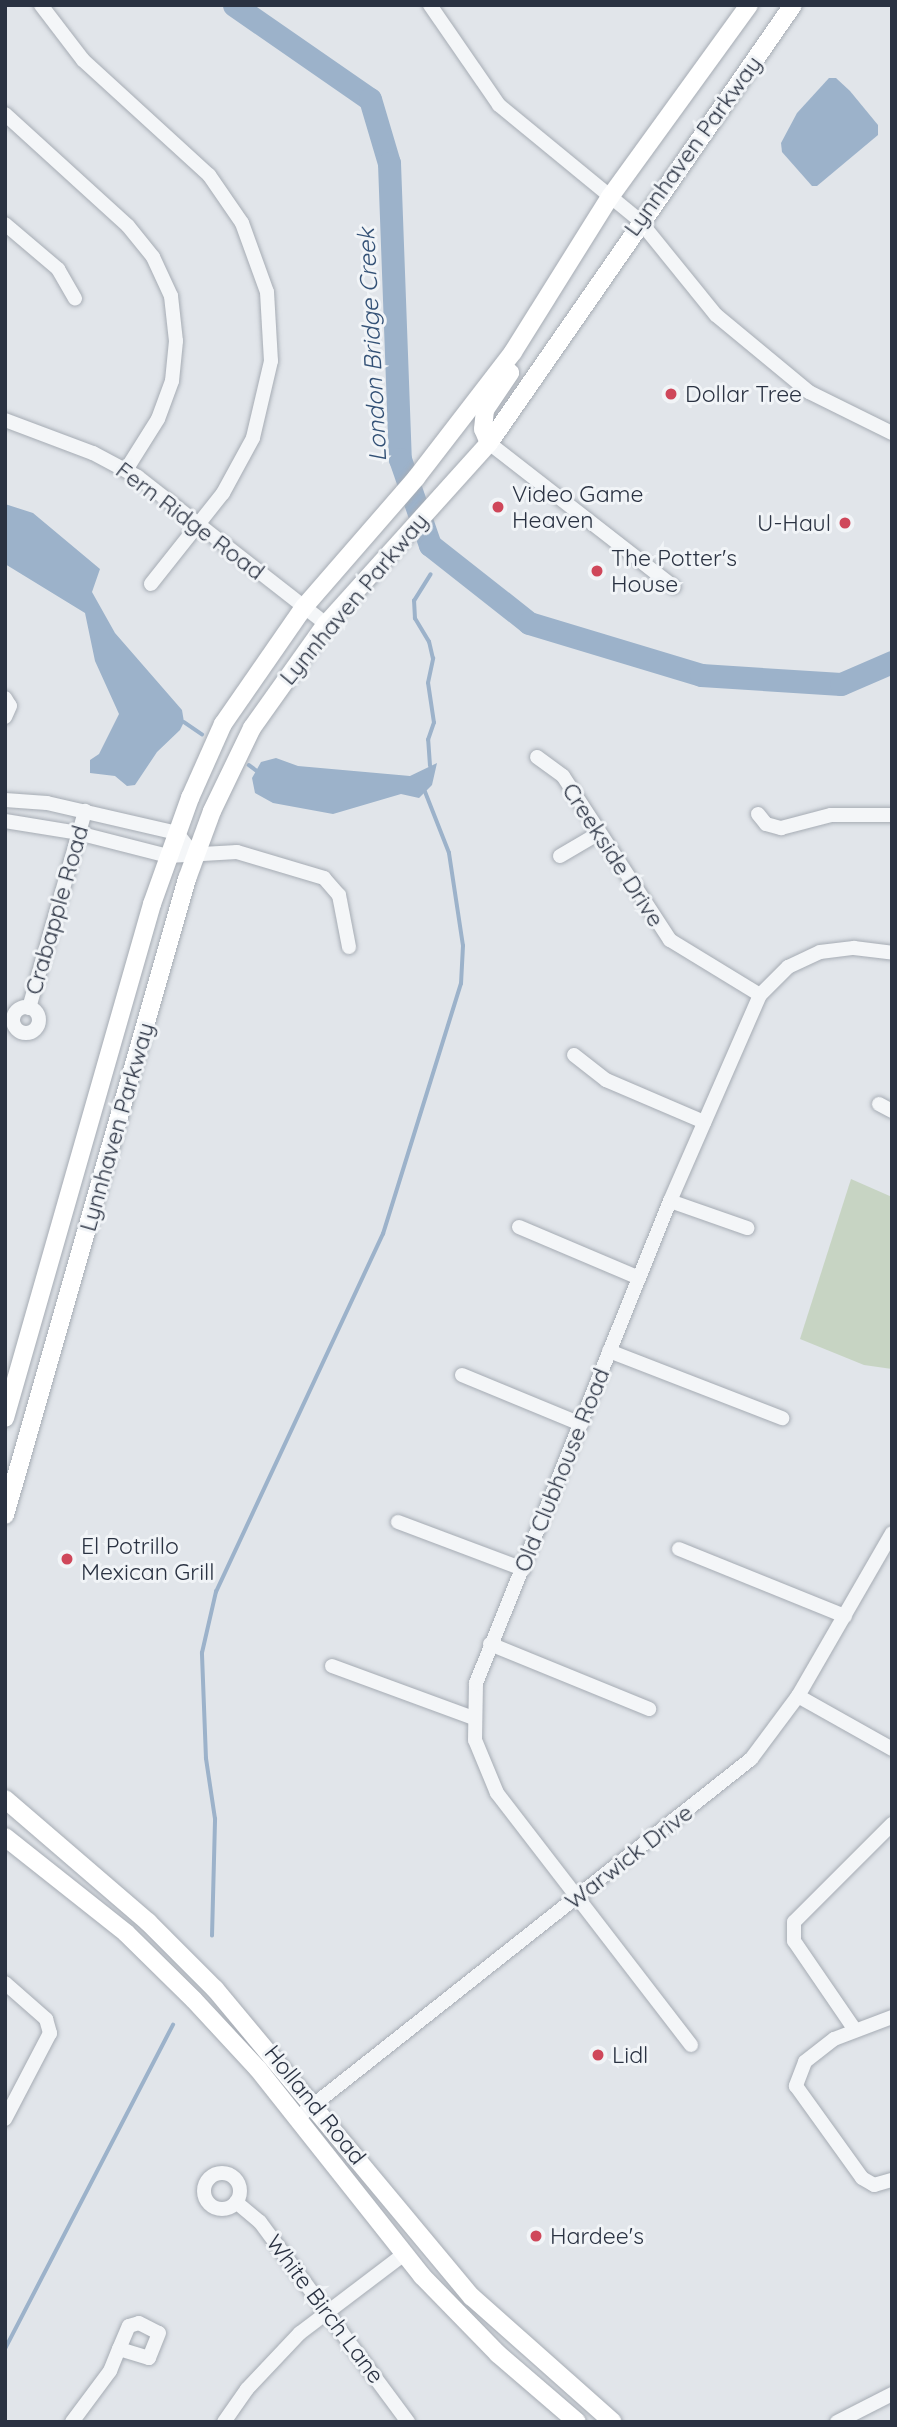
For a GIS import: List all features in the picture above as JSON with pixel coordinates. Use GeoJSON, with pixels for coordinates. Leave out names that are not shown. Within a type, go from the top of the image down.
{"type":"FeatureCollection","features":[{"type":"Feature","properties":{"kind":"main road","name":"Lynnhaven Parkway"},"geometry":{"type":"LineString","coordinates":[[5,1418],[168,856],[202,767],[239,696],[304,607],[416,478],[529,328],[610,197],[749,5]]}},
{"type":"Feature","properties":{"kind":"main road","name":"Lynnhaven Parkway"},"geometry":{"type":"LineString","coordinates":[[5,1515],[195,856],[262,710],[326,624],[489,443],[639,220],[793,5]]}},
{"type":"Feature","properties":{"kind":"main road"},"geometry":{"type":"LineString","coordinates":[[489,443],[483,429],[485,410],[520,355],[529,328]]}},
{"type":"Feature","properties":{"kind":"main road","name":"Holland Road"},"geometry":{"type":"LineString","coordinates":[[5,1798],[148,1922],[256,2034],[436,2257],[511,2335],[613,2422]]}},
{"type":"Feature","properties":{"kind":"main road","name":"Holland Road"},"geometry":{"type":"LineString","coordinates":[[6,1838],[126,1933],[219,2025],[297,2118],[404,2254],[473,2331],[577,2422]]}},
{"type":"Feature","properties":{"kind":"main road"},"geometry":{"type":"LineString","coordinates":[[404,2254],[436,2257]]}},
{"type":"Feature","properties":{"kind":"street"},"geometry":{"type":"LineString","coordinates":[[41,5],[83,60],[209,175],[242,223],[263,277],[271,332],[266,398],[245,456],[200,526],[151,584]]}},
{"type":"Feature","properties":{"kind":"street"},"geometry":{"type":"LineString","coordinates":[[430,5],[499,105],[639,220],[709,308],[779,371],[834,407],[892,433]]}},
{"type":"Feature","properties":{"kind":"street"},"geometry":{"type":"LineString","coordinates":[[5,114],[135,234],[153,257],[171,296],[176,341],[172,381],[158,419],[126,470]]}},
{"type":"Feature","properties":{"kind":"street"},"geometry":{"type":"LineString","coordinates":[[5,224],[58,269],[75,298]]}},
{"type":"Feature","properties":{"kind":"street","name":"Fern Ridge Road"},"geometry":{"type":"LineString","coordinates":[[5,420],[126,470],[326,624]]}},
{"type":"Feature","properties":{"kind":"street"},"geometry":{"type":"LineString","coordinates":[[489,443],[674,587]]}},
{"type":"Feature","properties":{"kind":"street"},"geometry":{"type":"LineString","coordinates":[[5,698],[10,706],[5,717]]}},
{"type":"Feature","properties":{"kind":"street","name":"Creekside Drive"},"geometry":{"type":"LineString","coordinates":[[537,757],[563,776],[670,940],[760,995]]}},
{"type":"Feature","properties":{"kind":"street"},"geometry":{"type":"LineString","coordinates":[[5,800],[85,811],[177,833],[195,856]]}},
{"type":"Feature","properties":{"kind":"street","name":"Crabapple Road"},"geometry":{"type":"LineString","coordinates":[[29,1008],[85,811]]}},
{"type":"Feature","properties":{"kind":"street"},"geometry":{"type":"LineString","coordinates":[[758,814],[766,824],[781,828],[831,816],[892,815]]}},
{"type":"Feature","properties":{"kind":"street"},"geometry":{"type":"LineString","coordinates":[[5,821],[78,833],[168,856],[237,852],[324,878],[339,895],[349,947]]}},
{"type":"Feature","properties":{"kind":"street"},"geometry":{"type":"LineString","coordinates":[[559,856],[599,833]]}},
{"type":"Feature","properties":{"kind":"street","name":"Old Clubhouse Road"},"geometry":{"type":"LineString","coordinates":[[691,2045],[497,1793],[480,1756],[473,1718],[476,1684],[670,1200],[760,995],[788,967],[820,952],[854,948],[892,953]]}},
{"type":"Feature","properties":{"kind":"street"},"geometry":{"type":"LineString","coordinates":[[574,1055],[606,1080],[704,1122]]}},
{"type":"Feature","properties":{"kind":"street"},"geometry":{"type":"LineString","coordinates":[[670,1200],[747,1228]]}},
{"type":"Feature","properties":{"kind":"street"},"geometry":{"type":"LineString","coordinates":[[519,1227],[639,1278]]}},
{"type":"Feature","properties":{"kind":"street"},"geometry":{"type":"LineString","coordinates":[[609,1352],[782,1418]]}},
{"type":"Feature","properties":{"kind":"street"},"geometry":{"type":"LineString","coordinates":[[462,1374],[581,1424]]}},
{"type":"Feature","properties":{"kind":"street"},"geometry":{"type":"LineString","coordinates":[[398,1522],[523,1569]]}},
{"type":"Feature","properties":{"kind":"street","name":"Warwick Drive"},"geometry":{"type":"LineString","coordinates":[[297,2118],[726,1782],[774,1732],[798,1696],[892,1533]]}},
{"type":"Feature","properties":{"kind":"street"},"geometry":{"type":"LineString","coordinates":[[679,1549],[845,1616]]}},
{"type":"Feature","properties":{"kind":"street"},"geometry":{"type":"LineString","coordinates":[[490,1644],[649,1709]]}},
{"type":"Feature","properties":{"kind":"street"},"geometry":{"type":"LineString","coordinates":[[332,1666],[473,1718]]}},
{"type":"Feature","properties":{"kind":"street"},"geometry":{"type":"LineString","coordinates":[[798,1696],[892,1749]]}},
{"type":"Feature","properties":{"kind":"street"},"geometry":{"type":"LineString","coordinates":[[855,2030],[794,1941],[794,1922],[892,1824]]}},
{"type":"Feature","properties":{"kind":"street"},"geometry":{"type":"LineString","coordinates":[[5,1983],[47,2019],[50,2033],[5,2119]]}},
{"type":"Feature","properties":{"kind":"street"},"geometry":{"type":"LineString","coordinates":[[892,2017],[855,2030],[805,2062],[796,2086],[862,2178],[874,2185],[892,2180]]}},
{"type":"Feature","properties":{"kind":"street","name":"White Birch Lane"},"geometry":{"type":"LineString","coordinates":[[236,2202],[260,2222],[408,2422]]}},
{"type":"Feature","properties":{"kind":"street"},"geometry":{"type":"LineString","coordinates":[[224,2422],[272,2360],[326,2311],[404,2254]]}},
{"type":"Feature","properties":{"kind":"street"},"geometry":{"type":"LineString","coordinates":[[72,2422],[110,2371],[119,2349]]}},
{"type":"Feature","properties":{"kind":"street"},"geometry":{"type":"LineString","coordinates":[[837,2422],[892,2394]]}},
{"type":"Feature","properties":{"kind":"green space"},"geometry":{"type":"Polygon","coordinates":[[[851,1179],[892,1197],[892,1369],[864,1365],[800,1339],[851,1179]]]}},
{"type":"Feature","properties":{"kind":"water"},"geometry":{"type":"Polygon","coordinates":[[[829,78],[836,78],[850,91],[878,125],[878,135],[817,186],[812,186],[782,152],[781,143],[797,113],[829,78]]]}},
{"type":"Feature","properties":{"kind":"water"},"geometry":{"type":"Polygon","coordinates":[[[5,504],[33,513],[100,569],[92,592],[115,633],[182,710],[184,722],[180,730],[157,752],[135,785],[127,786],[115,776],[90,773],[90,760],[99,754],[119,714],[95,661],[85,613],[5,564],[5,504]]]}},
{"type":"Feature","properties":{"kind":"water"},"geometry":{"type":"Polygon","coordinates":[[[276,758],[298,766],[410,776],[437,763],[432,785],[419,798],[401,794],[333,814],[273,803],[255,793],[252,778],[261,762],[276,758]]]}},
{"type":"Feature","properties":{"kind":"waterway","name":"London Bridge Creek"},"geometry":{"type":"LineString","coordinates":[[234,5],[370,99],[389,163],[400,459],[430,545],[529,623],[701,675],[841,684],[892,662]]}},
{"type":"Feature","properties":{"kind":"waterway"},"geometry":{"type":"LineString","coordinates":[[430,575],[414,601],[415,619],[429,642],[433,659],[428,683],[434,723],[428,740],[430,766]]}},
{"type":"Feature","properties":{"kind":"waterway"},"geometry":{"type":"LineString","coordinates":[[184,722],[202,734]]}},
{"type":"Feature","properties":{"kind":"waterway"},"geometry":{"type":"LineString","coordinates":[[249,765],[256,770]]}},
{"type":"Feature","properties":{"kind":"waterway"},"geometry":{"type":"LineString","coordinates":[[212,1936],[215,1819],[206,1759],[202,1653],[216,1592],[383,1234],[461,984],[463,946],[449,853],[425,792]]}},
{"type":"Feature","properties":{"kind":"waterway"},"geometry":{"type":"LineString","coordinates":[[5,2349],[173,2025]]}},
{"type":"Feature","properties":{"kind":"place","name":"Dollar Tree"},"geometry":{"type":"Point","coordinates":[671,394]}},
{"type":"Feature","properties":{"kind":"place","name":"Video Game Heaven"},"geometry":{"type":"Point","coordinates":[498,507]}},
{"type":"Feature","properties":{"kind":"place","name":"U-Haul"},"geometry":{"type":"Point","coordinates":[845,523]}},
{"type":"Feature","properties":{"kind":"place","name":"The Potter's House"},"geometry":{"type":"Point","coordinates":[597,571]}},
{"type":"Feature","properties":{"kind":"place","name":"El Potrillo Mexican Grill"},"geometry":{"type":"Point","coordinates":[67,1559]}},
{"type":"Feature","properties":{"kind":"place","name":"Lidl"},"geometry":{"type":"Point","coordinates":[598,2055]}},
{"type":"Feature","properties":{"kind":"place","name":"Hardee's"},"geometry":{"type":"Point","coordinates":[536,2236]}}]}
